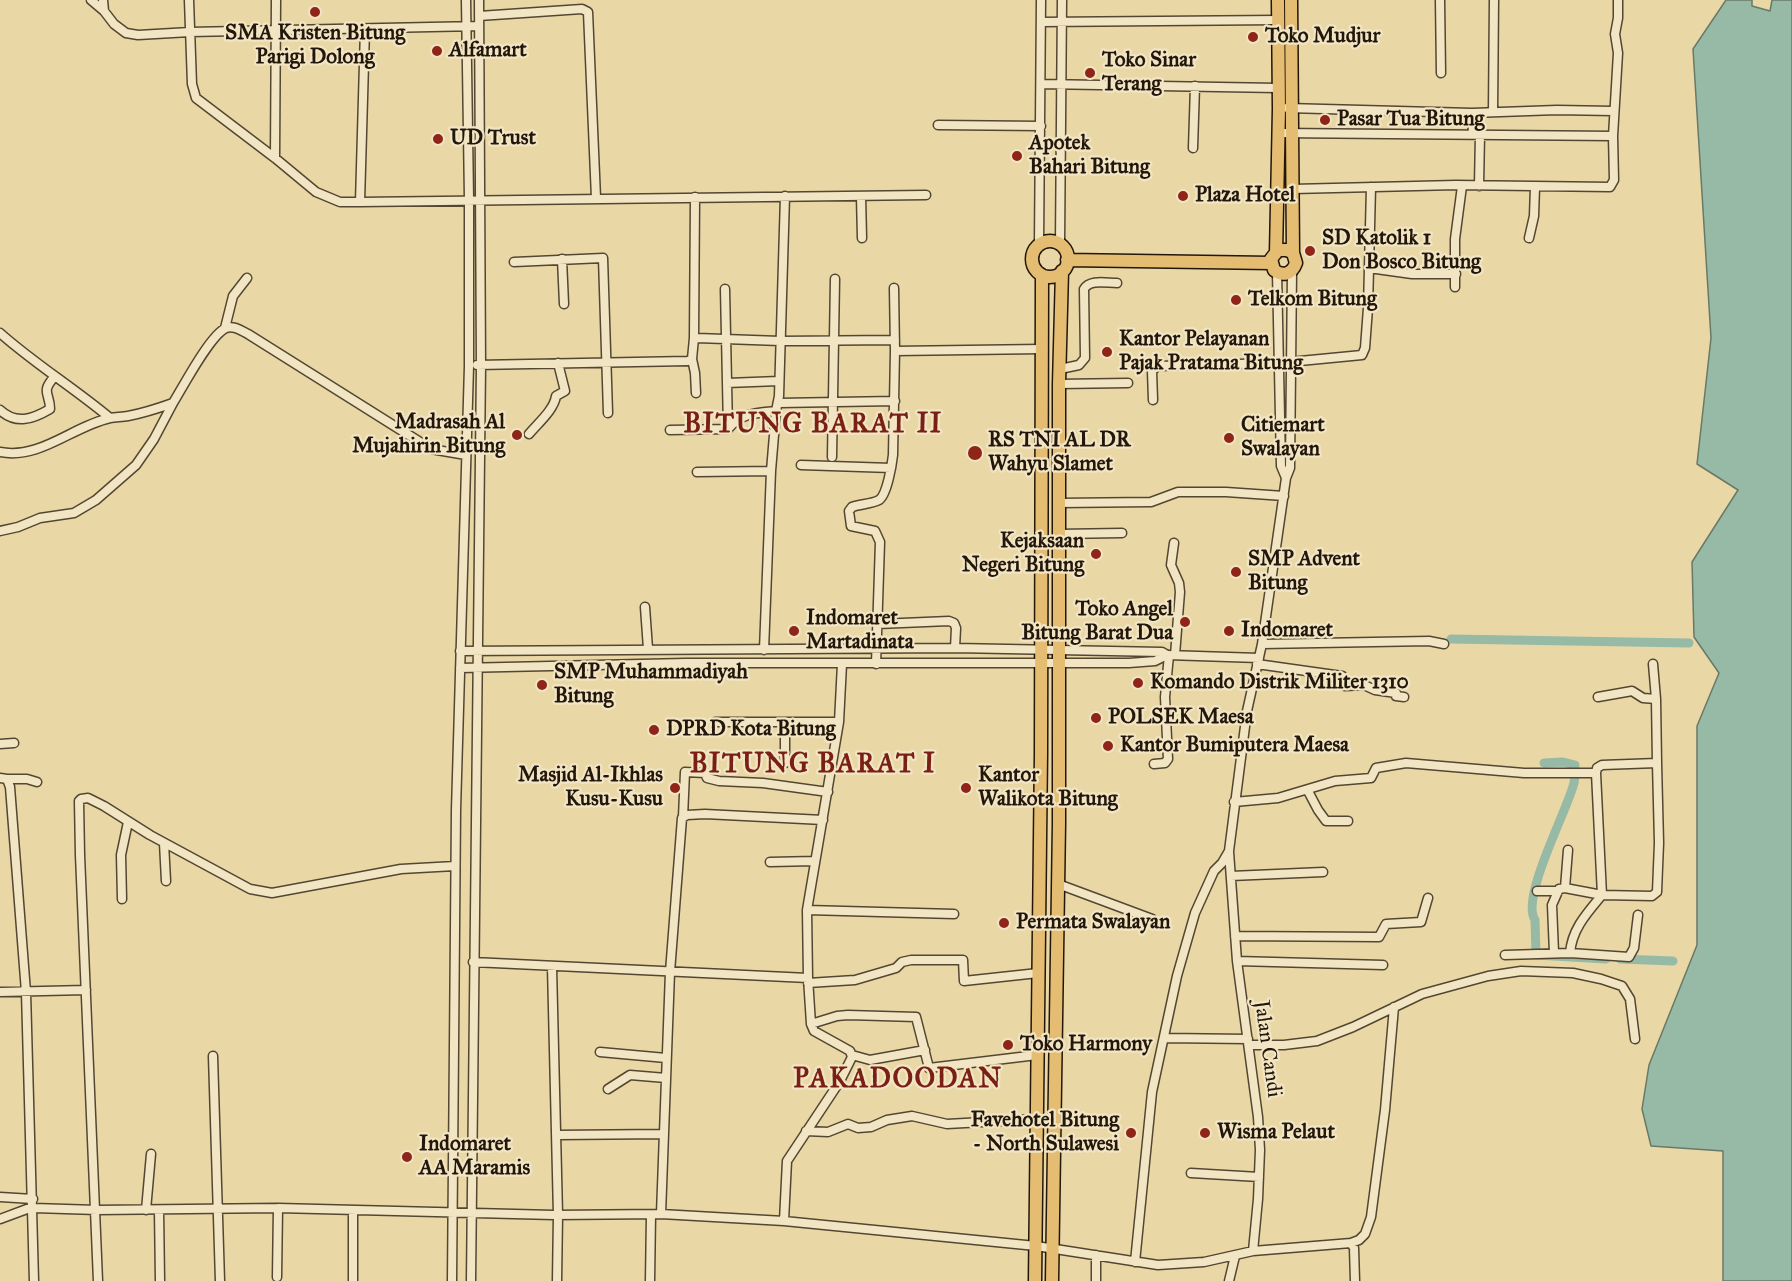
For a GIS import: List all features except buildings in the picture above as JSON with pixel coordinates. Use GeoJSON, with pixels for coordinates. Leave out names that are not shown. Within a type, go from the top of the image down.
{"type":"FeatureCollection","features":[{"type":"Feature","properties":{"kind":"highway"},"geometry":{"type":"LineString","coordinates":[[1278,0],[1279,133],[1274,263],[1283,274],[1292,270],[1296,263],[1293,253],[1291,0]]}},
{"type":"Feature","properties":{"kind":"highway"},"geometry":{"type":"LineString","coordinates":[[1052,1281],[1060,663],[1059,384],[1065,266],[1064,249],[1060,244],[1051,241],[1039,245],[1034,251],[1032,261],[1035,269],[1041,275],[1053,276],[1065,266],[1274,263]]}},
{"type":"Feature","properties":{"kind":"highway"},"geometry":{"type":"LineString","coordinates":[[1274,263],[1282,249],[1293,253]]}},
{"type":"Feature","properties":{"kind":"highway"},"geometry":{"type":"LineString","coordinates":[[1035,1281],[1041,663],[1041,275]]}},
{"type":"Feature","properties":{"kind":"highway"},"geometry":{"type":"LineString","coordinates":[[1040,483],[1059,482]]}},
{"type":"Feature","properties":{"kind":"street"},"geometry":{"type":"LineString","coordinates":[[91,0],[114,24],[129,35],[479,26]]}},
{"type":"Feature","properties":{"kind":"street"},"geometry":{"type":"LineString","coordinates":[[103,0],[104,11]]}},
{"type":"Feature","properties":{"kind":"street"},"geometry":{"type":"LineString","coordinates":[[189,0],[192,84],[196,98],[316,192],[340,202],[926,195]]}},
{"type":"Feature","properties":{"kind":"street"},"geometry":{"type":"LineString","coordinates":[[274,158],[276,0]]}},
{"type":"Feature","properties":{"kind":"street"},"geometry":{"type":"LineString","coordinates":[[452,1281],[455,866],[469,366],[466,0]]}},
{"type":"Feature","properties":{"kind":"street"},"geometry":{"type":"LineString","coordinates":[[471,1281],[481,365],[479,0]]}},
{"type":"Feature","properties":{"kind":"street"},"geometry":{"type":"LineString","coordinates":[[1039,245],[1041,0]]}},
{"type":"Feature","properties":{"kind":"street"},"geometry":{"type":"LineString","coordinates":[[1060,244],[1062,0]]}},
{"type":"Feature","properties":{"kind":"street"},"geometry":{"type":"LineString","coordinates":[[1440,0],[1440,73]]}},
{"type":"Feature","properties":{"kind":"street"},"geometry":{"type":"LineString","coordinates":[[1493,112],[1494,0]]}},
{"type":"Feature","properties":{"kind":"street"},"geometry":{"type":"LineString","coordinates":[[1293,189],[1613,185],[1613,111],[1617,61],[1615,34],[1618,0]]}},
{"type":"Feature","properties":{"kind":"street"},"geometry":{"type":"LineString","coordinates":[[479,16],[582,9],[588,12],[596,198]]}},
{"type":"Feature","properties":{"kind":"street"},"geometry":{"type":"LineString","coordinates":[[1042,22],[1278,20]]}},
{"type":"Feature","properties":{"kind":"street"},"geometry":{"type":"LineString","coordinates":[[360,202],[365,29]]}},
{"type":"Feature","properties":{"kind":"street"},"geometry":{"type":"LineString","coordinates":[[1041,84],[1278,88]]}},
{"type":"Feature","properties":{"kind":"street"},"geometry":{"type":"LineString","coordinates":[[1193,148],[1195,86]]}},
{"type":"Feature","properties":{"kind":"street"},"geometry":{"type":"LineString","coordinates":[[1279,109],[1472,113],[1613,111]]}},
{"type":"Feature","properties":{"kind":"street"},"geometry":{"type":"LineString","coordinates":[[1472,113],[1476,134],[1479,186]]}},
{"type":"Feature","properties":{"kind":"street"},"geometry":{"type":"LineString","coordinates":[[938,125],[1041,126]]}},
{"type":"Feature","properties":{"kind":"street"},"geometry":{"type":"LineString","coordinates":[[1279,133],[1613,136]]}},
{"type":"Feature","properties":{"kind":"street"},"geometry":{"type":"LineString","coordinates":[[1455,287],[1455,239],[1462,186]]}},
{"type":"Feature","properties":{"kind":"street"},"geometry":{"type":"LineString","coordinates":[[1153,400],[1152,371],[1157,366],[1279,363],[1362,355],[1366,335],[1371,187]]}},
{"type":"Feature","properties":{"kind":"street"},"geometry":{"type":"LineString","coordinates":[[1528,238],[1534,216],[1535,187]]}},
{"type":"Feature","properties":{"kind":"street"},"geometry":{"type":"LineString","coordinates":[[764,650],[771,471],[780,381],[785,196]]}},
{"type":"Feature","properties":{"kind":"street"},"geometry":{"type":"LineString","coordinates":[[861,196],[862,238]]}},
{"type":"Feature","properties":{"kind":"street"},"geometry":{"type":"LineString","coordinates":[[695,197],[692,359],[696,393]]}},
{"type":"Feature","properties":{"kind":"street"},"geometry":{"type":"LineString","coordinates":[[514,262],[603,258],[608,413]]}},
{"type":"Feature","properties":{"kind":"street"},"geometry":{"type":"LineString","coordinates":[[562,259],[564,304]]}},
{"type":"Feature","properties":{"kind":"street"},"geometry":{"type":"LineString","coordinates":[[1274,263],[1281,466],[1286,478]]}},
{"type":"Feature","properties":{"kind":"street"},"geometry":{"type":"LineString","coordinates":[[1369,268],[1412,274],[1456,274]]}},
{"type":"Feature","properties":{"kind":"street"},"geometry":{"type":"LineString","coordinates":[[1286,478],[1290,468],[1292,270]]}},
{"type":"Feature","properties":{"kind":"street"},"geometry":{"type":"LineString","coordinates":[[0,531],[40,518],[74,513],[96,500],[136,465],[154,439],[207,348],[225,328],[232,296],[247,278]]}},
{"type":"Feature","properties":{"kind":"street"},"geometry":{"type":"LineString","coordinates":[[832,457],[835,279]]}},
{"type":"Feature","properties":{"kind":"street"},"geometry":{"type":"LineString","coordinates":[[1060,369],[1079,365],[1085,358],[1084,289],[1086,285],[1117,283]]}},
{"type":"Feature","properties":{"kind":"street"},"geometry":{"type":"LineString","coordinates":[[876,664],[880,542],[875,531],[851,526],[849,511],[852,507],[883,497],[894,455],[896,351],[894,288]]}},
{"type":"Feature","properties":{"kind":"street"},"geometry":{"type":"LineString","coordinates":[[725,289],[728,429]]}},
{"type":"Feature","properties":{"kind":"street"},"geometry":{"type":"LineString","coordinates":[[225,328],[237,328],[248,334],[431,449],[466,455]]}},
{"type":"Feature","properties":{"kind":"street"},"geometry":{"type":"LineString","coordinates":[[0,333],[32,361],[82,395],[110,418]]}},
{"type":"Feature","properties":{"kind":"street"},"geometry":{"type":"LineString","coordinates":[[697,338],[780,341],[895,340]]}},
{"type":"Feature","properties":{"kind":"street"},"geometry":{"type":"LineString","coordinates":[[896,351],[1041,349]]}},
{"type":"Feature","properties":{"kind":"street"},"geometry":{"type":"LineString","coordinates":[[469,366],[688,361],[692,359]]}},
{"type":"Feature","properties":{"kind":"street"},"geometry":{"type":"LineString","coordinates":[[529,434],[547,413],[556,396],[565,391],[558,363]]}},
{"type":"Feature","properties":{"kind":"street"},"geometry":{"type":"LineString","coordinates":[[0,410],[19,420],[36,417],[50,409],[45,391],[46,385],[55,376]]}},
{"type":"Feature","properties":{"kind":"street"},"geometry":{"type":"LineString","coordinates":[[727,383],[780,381]]}},
{"type":"Feature","properties":{"kind":"street"},"geometry":{"type":"LineString","coordinates":[[1059,384],[1128,383]]}},
{"type":"Feature","properties":{"kind":"street"},"geometry":{"type":"LineString","coordinates":[[728,429],[735,420],[747,414],[777,407],[895,401]]}},
{"type":"Feature","properties":{"kind":"street"},"geometry":{"type":"LineString","coordinates":[[0,452],[17,453],[39,448],[110,418],[127,416],[173,403]]}},
{"type":"Feature","properties":{"kind":"street"},"geometry":{"type":"LineString","coordinates":[[670,430],[728,429]]}},
{"type":"Feature","properties":{"kind":"street"},"geometry":{"type":"LineString","coordinates":[[801,465],[891,468]]}},
{"type":"Feature","properties":{"kind":"street"},"geometry":{"type":"LineString","coordinates":[[697,472],[771,471]]}},
{"type":"Feature","properties":{"kind":"street","name":"Jalan Candi"},"geometry":{"type":"LineString","coordinates":[[1252,1251],[1259,1177],[1258,1116],[1243,1018],[1229,851],[1245,721],[1262,644],[1286,478]]}},
{"type":"Feature","properties":{"kind":"street"},"geometry":{"type":"LineString","coordinates":[[1059,502],[1151,502],[1178,492],[1226,492],[1284,496]]}},
{"type":"Feature","properties":{"kind":"street"},"geometry":{"type":"LineString","coordinates":[[1059,534],[1122,533]]}},
{"type":"Feature","properties":{"kind":"street"},"geometry":{"type":"LineString","coordinates":[[1154,764],[1165,763],[1168,759],[1165,697],[1180,592],[1178,578],[1172,570],[1174,543]]}},
{"type":"Feature","properties":{"kind":"street"},"geometry":{"type":"LineString","coordinates":[[645,607],[648,649]]}},
{"type":"Feature","properties":{"kind":"street"},"geometry":{"type":"LineString","coordinates":[[878,624],[949,621],[954,623],[956,628],[955,648]]}},
{"type":"Feature","properties":{"kind":"street"},"geometry":{"type":"LineString","coordinates":[[1262,644],[1429,641],[1444,644]]}},
{"type":"Feature","properties":{"kind":"street"},"geometry":{"type":"LineString","coordinates":[[460,651],[955,648],[1162,652],[1170,655],[1258,661],[1341,676],[1342,683],[1346,686],[1364,685],[1375,690],[1396,693],[1396,696],[1404,698]]}},
{"type":"Feature","properties":{"kind":"street"},"geometry":{"type":"LineString","coordinates":[[686,663],[687,649]]}},
{"type":"Feature","properties":{"kind":"street"},"geometry":{"type":"LineString","coordinates":[[586,650],[586,664]]}},
{"type":"Feature","properties":{"kind":"street"},"geometry":{"type":"LineString","coordinates":[[1107,651],[1107,663]]}},
{"type":"Feature","properties":{"kind":"street"},"geometry":{"type":"LineString","coordinates":[[460,668],[686,663],[1107,663],[1155,661],[1170,655]]}},
{"type":"Feature","properties":{"kind":"street"},"geometry":{"type":"LineString","coordinates":[[842,664],[839,722],[807,910],[811,1024],[819,1036],[843,1047],[852,1055],[870,1060],[925,1050]]}},
{"type":"Feature","properties":{"kind":"street"},"geometry":{"type":"LineString","coordinates":[[1537,891],[1561,889],[1602,895],[1652,896],[1657,892],[1659,843],[1656,699],[1653,664]]}},
{"type":"Feature","properties":{"kind":"street"},"geometry":{"type":"LineString","coordinates":[[1598,697],[1632,691],[1643,698],[1656,699]]}},
{"type":"Feature","properties":{"kind":"street"},"geometry":{"type":"LineString","coordinates":[[785,722],[785,763]]}},
{"type":"Feature","properties":{"kind":"street"},"geometry":{"type":"LineString","coordinates":[[715,723],[839,722]]}},
{"type":"Feature","properties":{"kind":"street"},"geometry":{"type":"LineString","coordinates":[[0,744],[14,742]]}},
{"type":"Feature","properties":{"kind":"street"},"geometry":{"type":"LineString","coordinates":[[1234,802],[1278,798],[1335,781],[1371,778],[1376,768],[1406,763],[1524,773],[1596,773]]}},
{"type":"Feature","properties":{"kind":"street"},"geometry":{"type":"LineString","coordinates":[[1570,953],[1572,936],[1576,928],[1602,895],[1596,773],[1599,766],[1657,763]]}},
{"type":"Feature","properties":{"kind":"street"},"geometry":{"type":"LineString","coordinates":[[661,1214],[669,972],[685,772],[705,773],[707,778],[719,781],[763,783],[828,792]]}},
{"type":"Feature","properties":{"kind":"street"},"geometry":{"type":"LineString","coordinates":[[4,778],[37,782]]}},
{"type":"Feature","properties":{"kind":"street"},"geometry":{"type":"LineString","coordinates":[[4,778],[10,787],[27,992],[34,1204],[34,1281]]}},
{"type":"Feature","properties":{"kind":"street"},"geometry":{"type":"LineString","coordinates":[[1308,790],[1326,821],[1348,821]]}},
{"type":"Feature","properties":{"kind":"street"},"geometry":{"type":"LineString","coordinates":[[98,1281],[97,1210],[79,801],[88,798],[250,890],[272,892],[400,869],[455,866]]}},
{"type":"Feature","properties":{"kind":"street"},"geometry":{"type":"LineString","coordinates":[[683,817],[687,814],[705,814],[823,820]]}},
{"type":"Feature","properties":{"kind":"street"},"geometry":{"type":"LineString","coordinates":[[122,899],[121,855],[128,822]]}},
{"type":"Feature","properties":{"kind":"street"},"geometry":{"type":"LineString","coordinates":[[164,843],[166,881]]}},
{"type":"Feature","properties":{"kind":"street"},"geometry":{"type":"LineString","coordinates":[[1554,953],[1552,905],[1561,889],[1568,850]]}},
{"type":"Feature","properties":{"kind":"street"},"geometry":{"type":"LineString","coordinates":[[1135,1262],[1152,1092],[1164,1038],[1193,918],[1214,871],[1229,851]]}},
{"type":"Feature","properties":{"kind":"street"},"geometry":{"type":"LineString","coordinates":[[770,862],[816,861]]}},
{"type":"Feature","properties":{"kind":"street"},"geometry":{"type":"LineString","coordinates":[[1231,876],[1323,872]]}},
{"type":"Feature","properties":{"kind":"street"},"geometry":{"type":"LineString","coordinates":[[1058,884],[1152,919]]}},
{"type":"Feature","properties":{"kind":"street"},"geometry":{"type":"LineString","coordinates":[[1235,936],[1379,937],[1386,924],[1421,922],[1428,897]]}},
{"type":"Feature","properties":{"kind":"street"},"geometry":{"type":"LineString","coordinates":[[807,910],[954,914]]}},
{"type":"Feature","properties":{"kind":"street"},"geometry":{"type":"LineString","coordinates":[[1505,955],[1570,953],[1629,957],[1634,948],[1638,915]]}},
{"type":"Feature","properties":{"kind":"street"},"geometry":{"type":"LineString","coordinates":[[473,962],[808,980],[855,980],[896,968],[902,962],[911,960],[963,960],[964,981],[1038,973]]}},
{"type":"Feature","properties":{"kind":"street"},"geometry":{"type":"LineString","coordinates":[[1237,961],[1383,964]]}},
{"type":"Feature","properties":{"kind":"street"},"geometry":{"type":"LineString","coordinates":[[552,967],[557,1135],[557,1281]]}},
{"type":"Feature","properties":{"kind":"street"},"geometry":{"type":"LineString","coordinates":[[1164,1038],[1284,1045],[1317,1041],[1353,1027],[1422,994],[1488,976],[1521,971],[1573,973],[1622,986],[1630,999],[1635,1039]]}},
{"type":"Feature","properties":{"kind":"street"},"geometry":{"type":"LineString","coordinates":[[0,992],[86,990]]}},
{"type":"Feature","properties":{"kind":"street"},"geometry":{"type":"LineString","coordinates":[[0,1197],[34,1204],[97,1210],[278,1208],[558,1215],[661,1214],[784,1221],[1035,1246],[1135,1262],[1171,1265],[1235,1256],[1252,1251],[1351,1243],[1359,1240],[1365,1234],[1371,1217],[1385,1110],[1394,1007]]}},
{"type":"Feature","properties":{"kind":"street"},"geometry":{"type":"LineString","coordinates":[[811,1024],[848,1015],[916,1017],[929,1068],[1037,1054]]}},
{"type":"Feature","properties":{"kind":"street"},"geometry":{"type":"LineString","coordinates":[[600,1052],[666,1058]]}},
{"type":"Feature","properties":{"kind":"street"},"geometry":{"type":"LineString","coordinates":[[784,1221],[785,1167],[789,1156],[840,1082],[852,1055]]}},
{"type":"Feature","properties":{"kind":"street"},"geometry":{"type":"LineString","coordinates":[[213,1056],[220,1281]]}},
{"type":"Feature","properties":{"kind":"street"},"geometry":{"type":"LineString","coordinates":[[608,1089],[630,1075],[666,1078]]}},
{"type":"Feature","properties":{"kind":"street"},"geometry":{"type":"LineString","coordinates":[[806,1131],[828,1132],[850,1124],[858,1128],[871,1127],[890,1119],[912,1116],[947,1124],[1036,1119]]}},
{"type":"Feature","properties":{"kind":"street"},"geometry":{"type":"LineString","coordinates":[[557,1135],[664,1134]]}},
{"type":"Feature","properties":{"kind":"street"},"geometry":{"type":"LineString","coordinates":[[146,1210],[150,1154]]}},
{"type":"Feature","properties":{"kind":"street"},"geometry":{"type":"LineString","coordinates":[[1191,1173],[1259,1177]]}},
{"type":"Feature","properties":{"kind":"street"},"geometry":{"type":"LineString","coordinates":[[0,1219],[34,1204]]}},
{"type":"Feature","properties":{"kind":"street"},"geometry":{"type":"LineString","coordinates":[[277,1277],[278,1208]]}},
{"type":"Feature","properties":{"kind":"street"},"geometry":{"type":"LineString","coordinates":[[159,1210],[160,1281]]}},
{"type":"Feature","properties":{"kind":"street"},"geometry":{"type":"LineString","coordinates":[[353,1211],[353,1281]]}},
{"type":"Feature","properties":{"kind":"street"},"geometry":{"type":"LineString","coordinates":[[650,1281],[651,1215]]}},
{"type":"Feature","properties":{"kind":"street"},"geometry":{"type":"LineString","coordinates":[[1351,1243],[1354,1248],[1355,1281]]}},
{"type":"Feature","properties":{"kind":"street"},"geometry":{"type":"LineString","coordinates":[[1096,1256],[1096,1281]]}},
{"type":"Feature","properties":{"kind":"street"},"geometry":{"type":"LineString","coordinates":[[1229,1281],[1235,1256]]}},
{"type":"Feature","properties":{"kind":"shaded area"},"geometry":{"type":"Polygon","coordinates":[[[1726,0],[1752,0],[1752,6],[1770,11],[1772,0],[1792,0],[1792,1281],[1723,1281],[1723,1151],[1651,1146],[1642,1109],[1649,1065],[1697,945],[1697,726],[1719,673],[1694,637],[1692,562],[1738,490],[1697,464],[1711,338],[1693,49],[1726,0]]]}},
{"type":"Feature","properties":{"kind":"waterway"},"geometry":{"type":"LineString","coordinates":[[1451,639],[1689,643]]}},
{"type":"Feature","properties":{"kind":"waterway"},"geometry":{"type":"LineString","coordinates":[[1544,763],[1563,762],[1575,765],[1575,774],[1570,795],[1539,874],[1534,893],[1532,909],[1535,920],[1536,955],[1606,959]]}},
{"type":"Feature","properties":{"kind":"waterway"},"geometry":{"type":"LineString","coordinates":[[1620,959],[1673,961]]}},
{"type":"Feature","properties":{"kind":"place","name":"SMA Kristen Bitung Parigi Dolong"},"geometry":{"type":"Point","coordinates":[315,12]}},
{"type":"Feature","properties":{"kind":"place","name":"Toko Mudjur"},"geometry":{"type":"Point","coordinates":[1253,37]}},
{"type":"Feature","properties":{"kind":"place","name":"Alfamart"},"geometry":{"type":"Point","coordinates":[437,51]}},
{"type":"Feature","properties":{"kind":"place","name":"Toko Sinar Terang"},"geometry":{"type":"Point","coordinates":[1090,73]}},
{"type":"Feature","properties":{"kind":"place","name":"Pasar Tua Bitung"},"geometry":{"type":"Point","coordinates":[1325,120]}},
{"type":"Feature","properties":{"kind":"place","name":"UD Trust"},"geometry":{"type":"Point","coordinates":[438,139]}},
{"type":"Feature","properties":{"kind":"place","name":"Apotek Bahari Bitung"},"geometry":{"type":"Point","coordinates":[1017,156]}},
{"type":"Feature","properties":{"kind":"place","name":"Plaza Hotel"},"geometry":{"type":"Point","coordinates":[1183,196]}},
{"type":"Feature","properties":{"kind":"place","name":"SD Katolik 1 Don Bosco Bitung"},"geometry":{"type":"Point","coordinates":[1310,251]}},
{"type":"Feature","properties":{"kind":"place","name":"Telkom Bitung"},"geometry":{"type":"Point","coordinates":[1236,300]}},
{"type":"Feature","properties":{"kind":"place","name":"Kantor Pelayanan Pajak Pratama Bitung"},"geometry":{"type":"Point","coordinates":[1107,352]}},
{"type":"Feature","properties":{"kind":"place","name":"Madrasah Al Mujahirin Bitung"},"geometry":{"type":"Point","coordinates":[517,435]}},
{"type":"Feature","properties":{"kind":"place","name":"Citiemart Swalayan"},"geometry":{"type":"Point","coordinates":[1229,438]}},
{"type":"Feature","properties":{"kind":"place","name":"RS TNI AL DR Wahyu Slamet"},"geometry":{"type":"Point","coordinates":[975,453]}},
{"type":"Feature","properties":{"kind":"place","name":"Kejaksaan Negeri Bitung"},"geometry":{"type":"Point","coordinates":[1096,554]}},
{"type":"Feature","properties":{"kind":"place","name":"SMP Advent Bitung"},"geometry":{"type":"Point","coordinates":[1236,572]}},
{"type":"Feature","properties":{"kind":"place","name":"Toko Angel Bitung Barat Dua"},"geometry":{"type":"Point","coordinates":[1185,622]}},
{"type":"Feature","properties":{"kind":"place","name":"Indomaret Martadinata"},"geometry":{"type":"Point","coordinates":[794,631]}},
{"type":"Feature","properties":{"kind":"place","name":"Indomaret"},"geometry":{"type":"Point","coordinates":[1229,631]}},
{"type":"Feature","properties":{"kind":"place","name":"Komando Distrik Militer 1310"},"geometry":{"type":"Point","coordinates":[1138,683]}},
{"type":"Feature","properties":{"kind":"place","name":"SMP Muhammadiyah Bitung"},"geometry":{"type":"Point","coordinates":[542,685]}},
{"type":"Feature","properties":{"kind":"place","name":"POLSEK Maesa"},"geometry":{"type":"Point","coordinates":[1096,718]}},
{"type":"Feature","properties":{"kind":"place","name":"DPRD Kota Bitung"},"geometry":{"type":"Point","coordinates":[654,730]}},
{"type":"Feature","properties":{"kind":"place","name":"Kantor Bumiputera Maesa"},"geometry":{"type":"Point","coordinates":[1108,746]}},
{"type":"Feature","properties":{"kind":"place","name":"Masjid Al-Ikhlas Kusu-Kusu"},"geometry":{"type":"Point","coordinates":[675,788]}},
{"type":"Feature","properties":{"kind":"place","name":"Kantor Walikota Bitung"},"geometry":{"type":"Point","coordinates":[966,788]}},
{"type":"Feature","properties":{"kind":"place","name":"Permata Swalayan"},"geometry":{"type":"Point","coordinates":[1004,923]}},
{"type":"Feature","properties":{"kind":"place","name":"Toko Harmony"},"geometry":{"type":"Point","coordinates":[1008,1045]}},
{"type":"Feature","properties":{"kind":"place","name":"Favehotel Bitung - North Sulawesi"},"geometry":{"type":"Point","coordinates":[1131,1133]}},
{"type":"Feature","properties":{"kind":"place","name":"Wisma Pelaut"},"geometry":{"type":"Point","coordinates":[1205,1133]}},
{"type":"Feature","properties":{"kind":"place","name":"Indomaret AA Maramis"},"geometry":{"type":"Point","coordinates":[407,1157]}},
{"type":"Feature","properties":{"kind":"district","name":"BITUNG BARAT II"},"geometry":{"type":"Point","coordinates":[813,425]}},
{"type":"Feature","properties":{"kind":"district","name":"BITUNG BARAT I"},"geometry":{"type":"Point","coordinates":[813,765]}},
{"type":"Feature","properties":{"kind":"district","name":"PAKADOODAN"},"geometry":{"type":"Point","coordinates":[898,1080]}}]}
